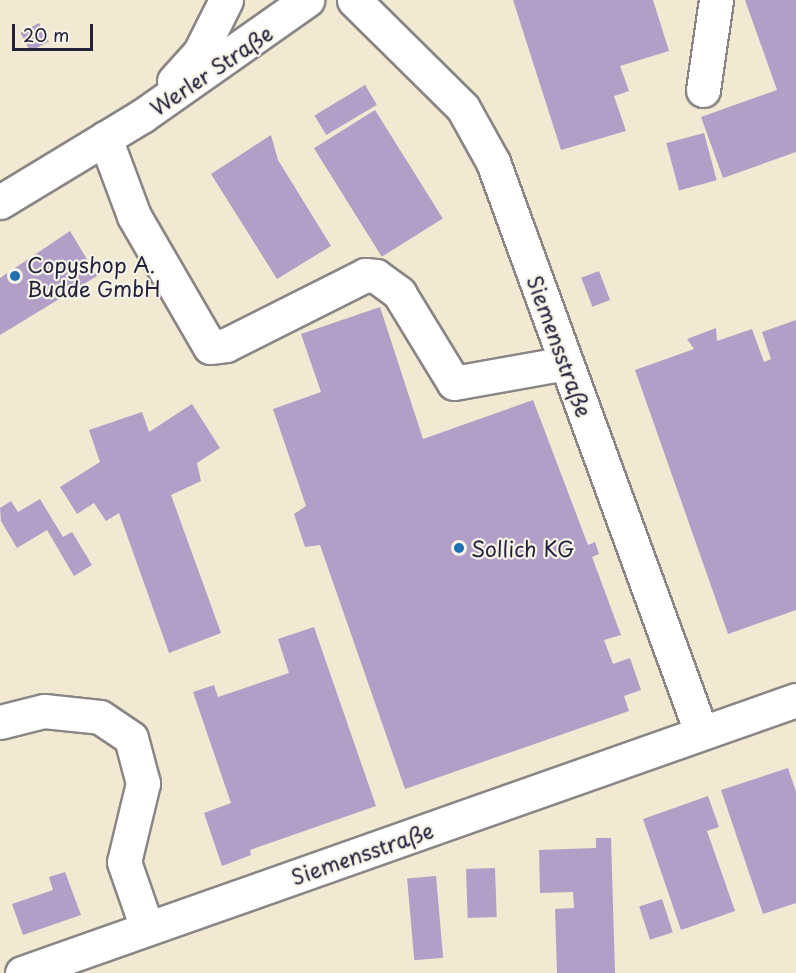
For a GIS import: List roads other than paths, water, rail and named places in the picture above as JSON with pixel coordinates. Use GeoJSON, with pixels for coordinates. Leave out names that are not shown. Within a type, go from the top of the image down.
{"type":"FeatureCollection","features":[{"type":"Feature","properties":{"kind":"street","name":"Werler Straße"},"geometry":{"type":"LineString","coordinates":[[142,116],[200,52],[226,0]]}},
{"type":"Feature","properties":{"kind":"street","name":"Werler Straße"},"geometry":{"type":"LineString","coordinates":[[0,202],[142,116],[307,0]]}},
{"type":"Feature","properties":{"kind":"street","name":"Siemensstraße"},"geometry":{"type":"LineString","coordinates":[[354,0],[463,108],[493,162],[701,732]]}},
{"type":"Feature","properties":{"kind":"street"},"geometry":{"type":"LineString","coordinates":[[703,90],[716,0]]}},
{"type":"Feature","properties":{"kind":"street"},"geometry":{"type":"LineString","coordinates":[[105,138],[134,216],[210,346],[226,345],[365,275],[376,276],[399,293],[454,383],[566,363]]}},
{"type":"Feature","properties":{"kind":"street","name":"Siemensstraße"},"geometry":{"type":"LineString","coordinates":[[22,973],[796,700]]}},
{"type":"Feature","properties":{"kind":"street"},"geometry":{"type":"LineString","coordinates":[[0,722],[44,711],[100,717],[131,738],[143,783],[124,862],[147,928]]}},
{"type":"Feature","properties":{"kind":"place","name":"Copyshop A. Budde GmbH"},"geometry":{"type":"Point","coordinates":[15,276]}},
{"type":"Feature","properties":{"kind":"place","name":"Sollich KG"},"geometry":{"type":"Point","coordinates":[459,548]}}]}
